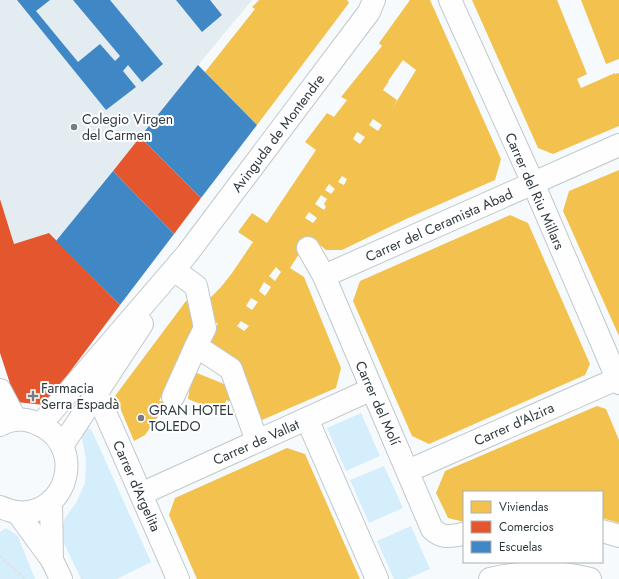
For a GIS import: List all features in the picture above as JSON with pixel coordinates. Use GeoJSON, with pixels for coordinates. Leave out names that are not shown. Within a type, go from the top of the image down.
{"type":"FeatureCollection","features":[{"type":"Feature","properties":{"kind":"street","name":"Avinguda de Montendre"},"geometry":{"type":"LineString","coordinates":[[41,424],[181,262],[372,6],[388,0]]}},
{"type":"Feature","properties":{"kind":"street","name":"Carrer del Riu Millars"},"geometry":{"type":"LineString","coordinates":[[450,0],[533,183],[618,380]]}},
{"type":"Feature","properties":{"kind":"street","name":"Carrer del Ceramista Abad"},"geometry":{"type":"LineString","coordinates":[[324,276],[619,145]]}},
{"type":"Feature","properties":{"kind":"street","name":"Carrer del Molí"},"geometry":{"type":"LineString","coordinates":[[308,248],[324,276],[432,529],[439,534],[448,536],[463,534]]}},
{"type":"Feature","properties":{"kind":"street","name":"Avinguda de Montendre"},"geometry":{"type":"LineString","coordinates":[[62,446],[181,262]]}},
{"type":"Feature","properties":{"kind":"street"},"geometry":{"type":"LineString","coordinates":[[173,396],[204,328],[196,286],[181,262]]}},
{"type":"Feature","properties":{"kind":"street"},"geometry":{"type":"LineString","coordinates":[[196,346],[231,370],[258,441]]}},
{"type":"Feature","properties":{"kind":"street","name":"Carrer d'Alzira"},"geometry":{"type":"LineString","coordinates":[[408,471],[618,380]]}},
{"type":"Feature","properties":{"kind":"street","name":"Carrer de Vallat"},"geometry":{"type":"LineString","coordinates":[[141,494],[372,389]]}},
{"type":"Feature","properties":{"kind":"street"},"geometry":{"type":"LineString","coordinates":[[0,390],[8,422],[29,420],[41,424],[54,434],[62,446],[67,460],[66,476],[61,490],[51,501],[41,508],[29,512],[7,513]]}},
{"type":"Feature","properties":{"kind":"street","name":"Carrer d'Argelita"},"geometry":{"type":"LineString","coordinates":[[97,394],[141,494],[171,577]]}},
{"type":"Feature","properties":{"kind":"street"},"geometry":{"type":"LineString","coordinates":[[307,419],[377,579]]}},
{"type":"Feature","properties":{"kind":"street"},"geometry":{"type":"LineString","coordinates":[[51,501],[57,570]]}},
{"type":"Feature","properties":{"kind":"street"},"geometry":{"type":"LineString","coordinates":[[7,513],[57,570]]}},
{"type":"Feature","properties":{"kind":"street"},"geometry":{"type":"LineString","coordinates":[[603,531],[619,536]]}},
{"type":"Feature","properties":{"kind":"street"},"geometry":{"type":"LineString","coordinates":[[490,579],[523,573],[549,573],[576,575],[590,579]]}},
{"type":"Feature","properties":{"kind":"path"},"geometry":{"type":"LineString","coordinates":[[0,556],[24,579]]}},
{"type":"Feature","properties":{"kind":"shaded area","name":"Colegio Virgen del Carmen"},"geometry":{"type":"Polygon","coordinates":[[[0,0],[252,0],[56,241],[49,233],[14,244],[0,198],[0,0]]]}},
{"type":"Feature","properties":{"kind":"shaded area"},"geometry":{"type":"Polygon","coordinates":[[[361,413],[380,456],[346,471],[327,428],[361,413]]]}},
{"type":"Feature","properties":{"kind":"shaded area"},"geometry":{"type":"Polygon","coordinates":[[[89,428],[92,431],[151,562],[117,579],[81,579],[60,535],[65,518],[76,503],[85,483],[86,460],[82,438],[85,430],[89,428]]]}},
{"type":"Feature","properties":{"kind":"shaded area"},"geometry":{"type":"Polygon","coordinates":[[[384,466],[403,508],[369,523],[350,480],[384,466]]]}},
{"type":"Feature","properties":{"kind":"shaded area"},"geometry":{"type":"Polygon","coordinates":[[[411,526],[430,569],[407,579],[394,579],[377,541],[411,526]]]}},
{"type":"Feature","properties":{"kind":"shaded area"},"geometry":{"type":"Polygon","coordinates":[[[6,528],[18,536],[35,579],[0,579],[0,532],[6,528]]]}},
{"type":"Feature","properties":{"kind":"building: Viviendas"},"geometry":{"type":"Polygon","coordinates":[[[259,0],[347,0],[349,3],[257,125],[205,72],[255,9],[252,7],[259,0]]]}},
{"type":"Feature","properties":{"kind":"building: Viviendas"},"geometry":{"type":"Polygon","coordinates":[[[410,0],[430,0],[501,159],[495,180],[406,219],[342,250],[326,250],[310,237],[290,268],[304,277],[341,368],[336,388],[262,420],[237,362],[205,340],[218,324],[209,317],[210,298],[232,273],[253,242],[238,232],[252,213],[267,223],[316,150],[305,142],[327,113],[334,117],[347,100],[341,97],[382,46],[379,43],[410,0]],[[403,60],[383,90],[397,100],[392,109],[416,70],[403,60]],[[373,119],[369,125],[378,131],[382,125],[373,119]],[[357,132],[353,139],[360,144],[365,137],[357,132]],[[342,176],[338,182],[344,185],[347,179],[342,176]],[[329,184],[325,190],[331,194],[335,189],[329,184]],[[321,195],[315,204],[324,210],[326,207],[324,204],[327,199],[321,195]],[[309,212],[305,218],[313,223],[317,218],[309,212]],[[276,267],[269,276],[275,281],[281,272],[276,267]],[[264,282],[259,291],[265,296],[271,287],[264,282]],[[251,298],[246,306],[252,310],[258,302],[251,298]],[[241,321],[237,326],[244,331],[249,326],[241,321]]]}},
{"type":"Feature","properties":{"kind":"building: Viviendas"},"geometry":{"type":"Polygon","coordinates":[[[472,0],[557,0],[587,74],[577,79],[581,88],[615,73],[619,73],[619,126],[553,154],[538,148],[472,0]]]}},
{"type":"Feature","properties":{"kind":"building: Viviendas"},"geometry":{"type":"Polygon","coordinates":[[[581,0],[619,0],[619,59],[606,64],[581,0]]]}},
{"type":"Feature","properties":{"kind":"building: Viviendas"},"geometry":{"type":"Polygon","coordinates":[[[619,170],[619,336],[563,211],[569,191],[619,170]]]}},
{"type":"Feature","properties":{"kind":"building: Viviendas"},"geometry":{"type":"Polygon","coordinates":[[[510,215],[528,223],[590,364],[585,375],[429,444],[412,436],[353,301],[360,281],[510,215]]]}},
{"type":"Feature","properties":{"kind":"building: Viviendas"},"geometry":{"type":"Polygon","coordinates":[[[186,301],[195,303],[197,329],[182,353],[159,401],[168,402],[145,435],[134,441],[115,396],[186,301]]]}},
{"type":"Feature","properties":{"kind":"building: Viviendas"},"geometry":{"type":"Polygon","coordinates":[[[192,371],[229,386],[235,403],[226,400],[223,413],[188,399],[192,371]]]}},
{"type":"Feature","properties":{"kind":"building: Viviendas"},"geometry":{"type":"Polygon","coordinates":[[[597,406],[606,409],[619,440],[619,523],[603,518],[603,491],[463,491],[463,522],[448,518],[436,493],[445,471],[597,406]]]}},
{"type":"Feature","properties":{"kind":"building: Viviendas"},"geometry":{"type":"Polygon","coordinates":[[[287,448],[305,454],[360,579],[197,579],[169,515],[175,498],[287,448]]]}},
{"type":"Feature","properties":{"kind":"building: Comercios"},"geometry":{"type":"Polygon","coordinates":[[[140,137],[201,198],[174,234],[113,171],[140,137]]]}},
{"type":"Feature","properties":{"kind":"building: Comercios"},"geometry":{"type":"Polygon","coordinates":[[[0,199],[14,244],[49,233],[120,305],[45,405],[16,402],[0,353],[0,199]]]}},
{"type":"Feature","properties":{"kind":"building: Escuelas"},"geometry":{"type":"Polygon","coordinates":[[[17,0],[50,0],[36,11],[78,62],[100,44],[115,61],[120,56],[73,0],[110,0],[163,64],[142,82],[128,65],[123,71],[136,87],[106,110],[17,0]]]}},
{"type":"Feature","properties":{"kind":"building: Escuelas"},"geometry":{"type":"Polygon","coordinates":[[[176,0],[210,0],[222,15],[202,32],[176,0]]]}},
{"type":"Feature","properties":{"kind":"building: Escuelas"},"geometry":{"type":"Polygon","coordinates":[[[198,65],[257,125],[201,198],[140,137],[198,65]]]}},
{"type":"Feature","properties":{"kind":"building: Escuelas"},"geometry":{"type":"Polygon","coordinates":[[[113,171],[174,234],[120,305],[56,241],[113,171]]]}},
{"type":"Feature","properties":{"kind":"place","name":"Colegio Virgen del Carmen"},"geometry":{"type":"Point","coordinates":[74,127]}},
{"type":"Feature","properties":{"kind":"place","name":"Farmacia Serra Espadà"},"geometry":{"type":"Point","coordinates":[33,396]}},
{"type":"Feature","properties":{"kind":"place","name":"GRAN HOTEL TOLEDO"},"geometry":{"type":"Point","coordinates":[141,418]}}]}
